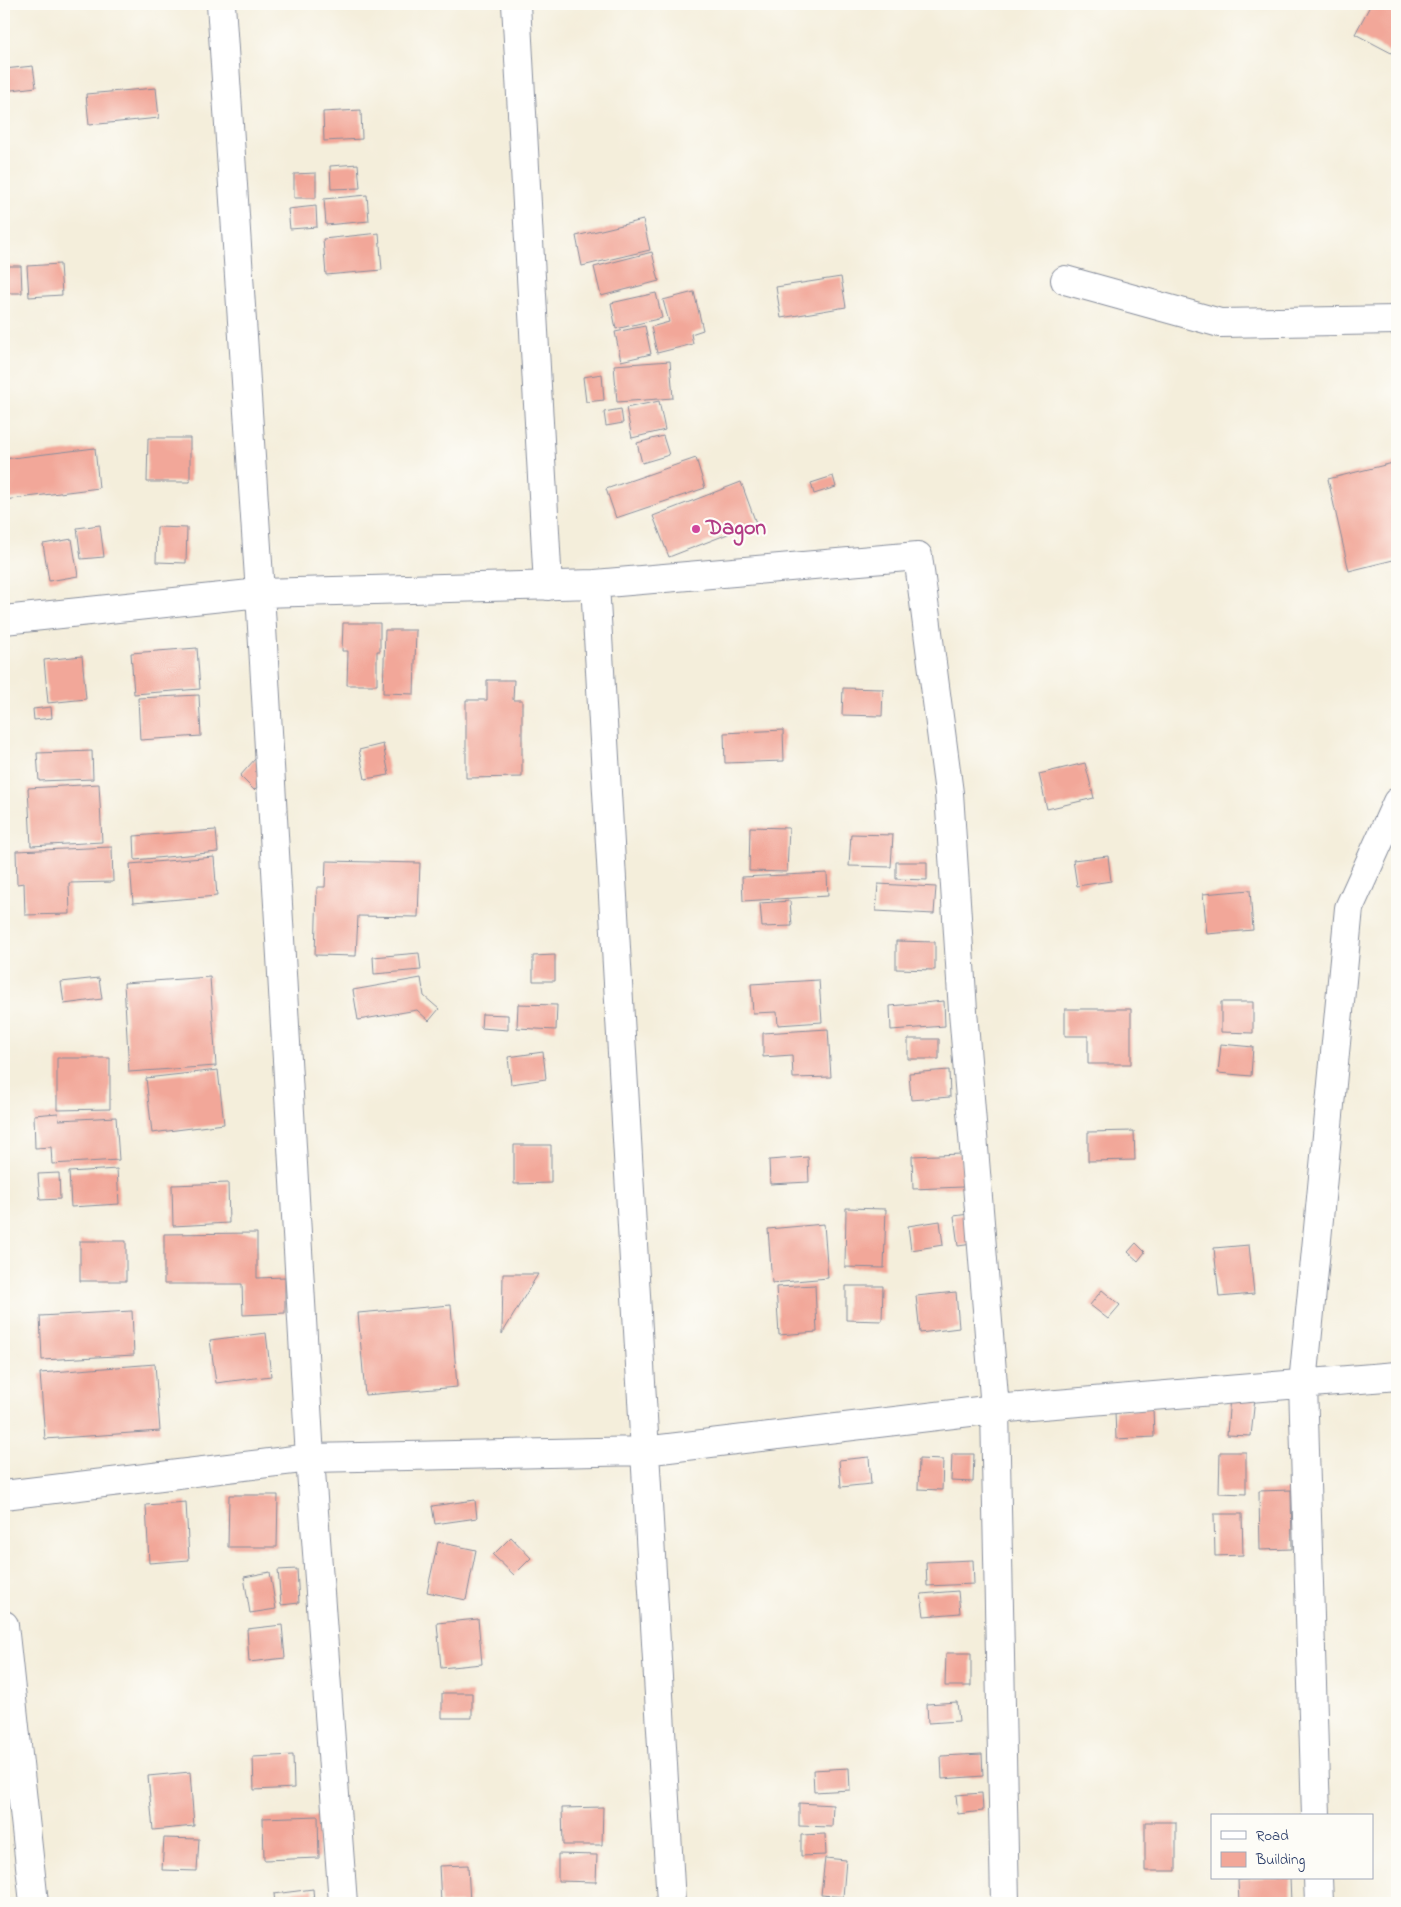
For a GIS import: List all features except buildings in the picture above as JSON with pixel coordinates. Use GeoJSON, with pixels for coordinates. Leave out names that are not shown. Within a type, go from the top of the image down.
{"type":"FeatureCollection","features":[{"type":"Feature","properties":{"kind":"street"},"geometry":{"type":"LineString","coordinates":[[220,4],[260,593],[310,1458],[343,1903]]}},
{"type":"Feature","properties":{"kind":"street"},"geometry":{"type":"LineString","coordinates":[[516,4],[548,586]]}},
{"type":"Feature","properties":{"kind":"street"},"geometry":{"type":"LineString","coordinates":[[1065,280],[1220,323],[1397,320]]}},
{"type":"Feature","properties":{"kind":"street"},"geometry":{"type":"LineString","coordinates":[[4,620],[260,593],[595,584],[918,556],[949,793],[963,1011],[995,1409],[1005,1903]]}},
{"type":"Feature","properties":{"kind":"street"},"geometry":{"type":"LineString","coordinates":[[595,584],[671,1903]]}},
{"type":"Feature","properties":{"kind":"street"},"geometry":{"type":"LineString","coordinates":[[1316,1814],[1303,1384],[1349,908],[1397,802]]}},
{"type":"Feature","properties":{"kind":"street"},"geometry":{"type":"LineString","coordinates":[[4,1495],[310,1458],[644,1451],[995,1409],[1397,1376]]}},
{"type":"Feature","properties":{"kind":"street"},"geometry":{"type":"LineString","coordinates":[[4,1625],[34,1903]]}},
{"type":"Feature","properties":{"kind":"street"},"geometry":{"type":"LineString","coordinates":[[1318,1880],[1319,1903]]}},
{"type":"Feature","properties":{"kind":"place","name":"Dagon"},"geometry":{"type":"Point","coordinates":[696,529]}}]}
